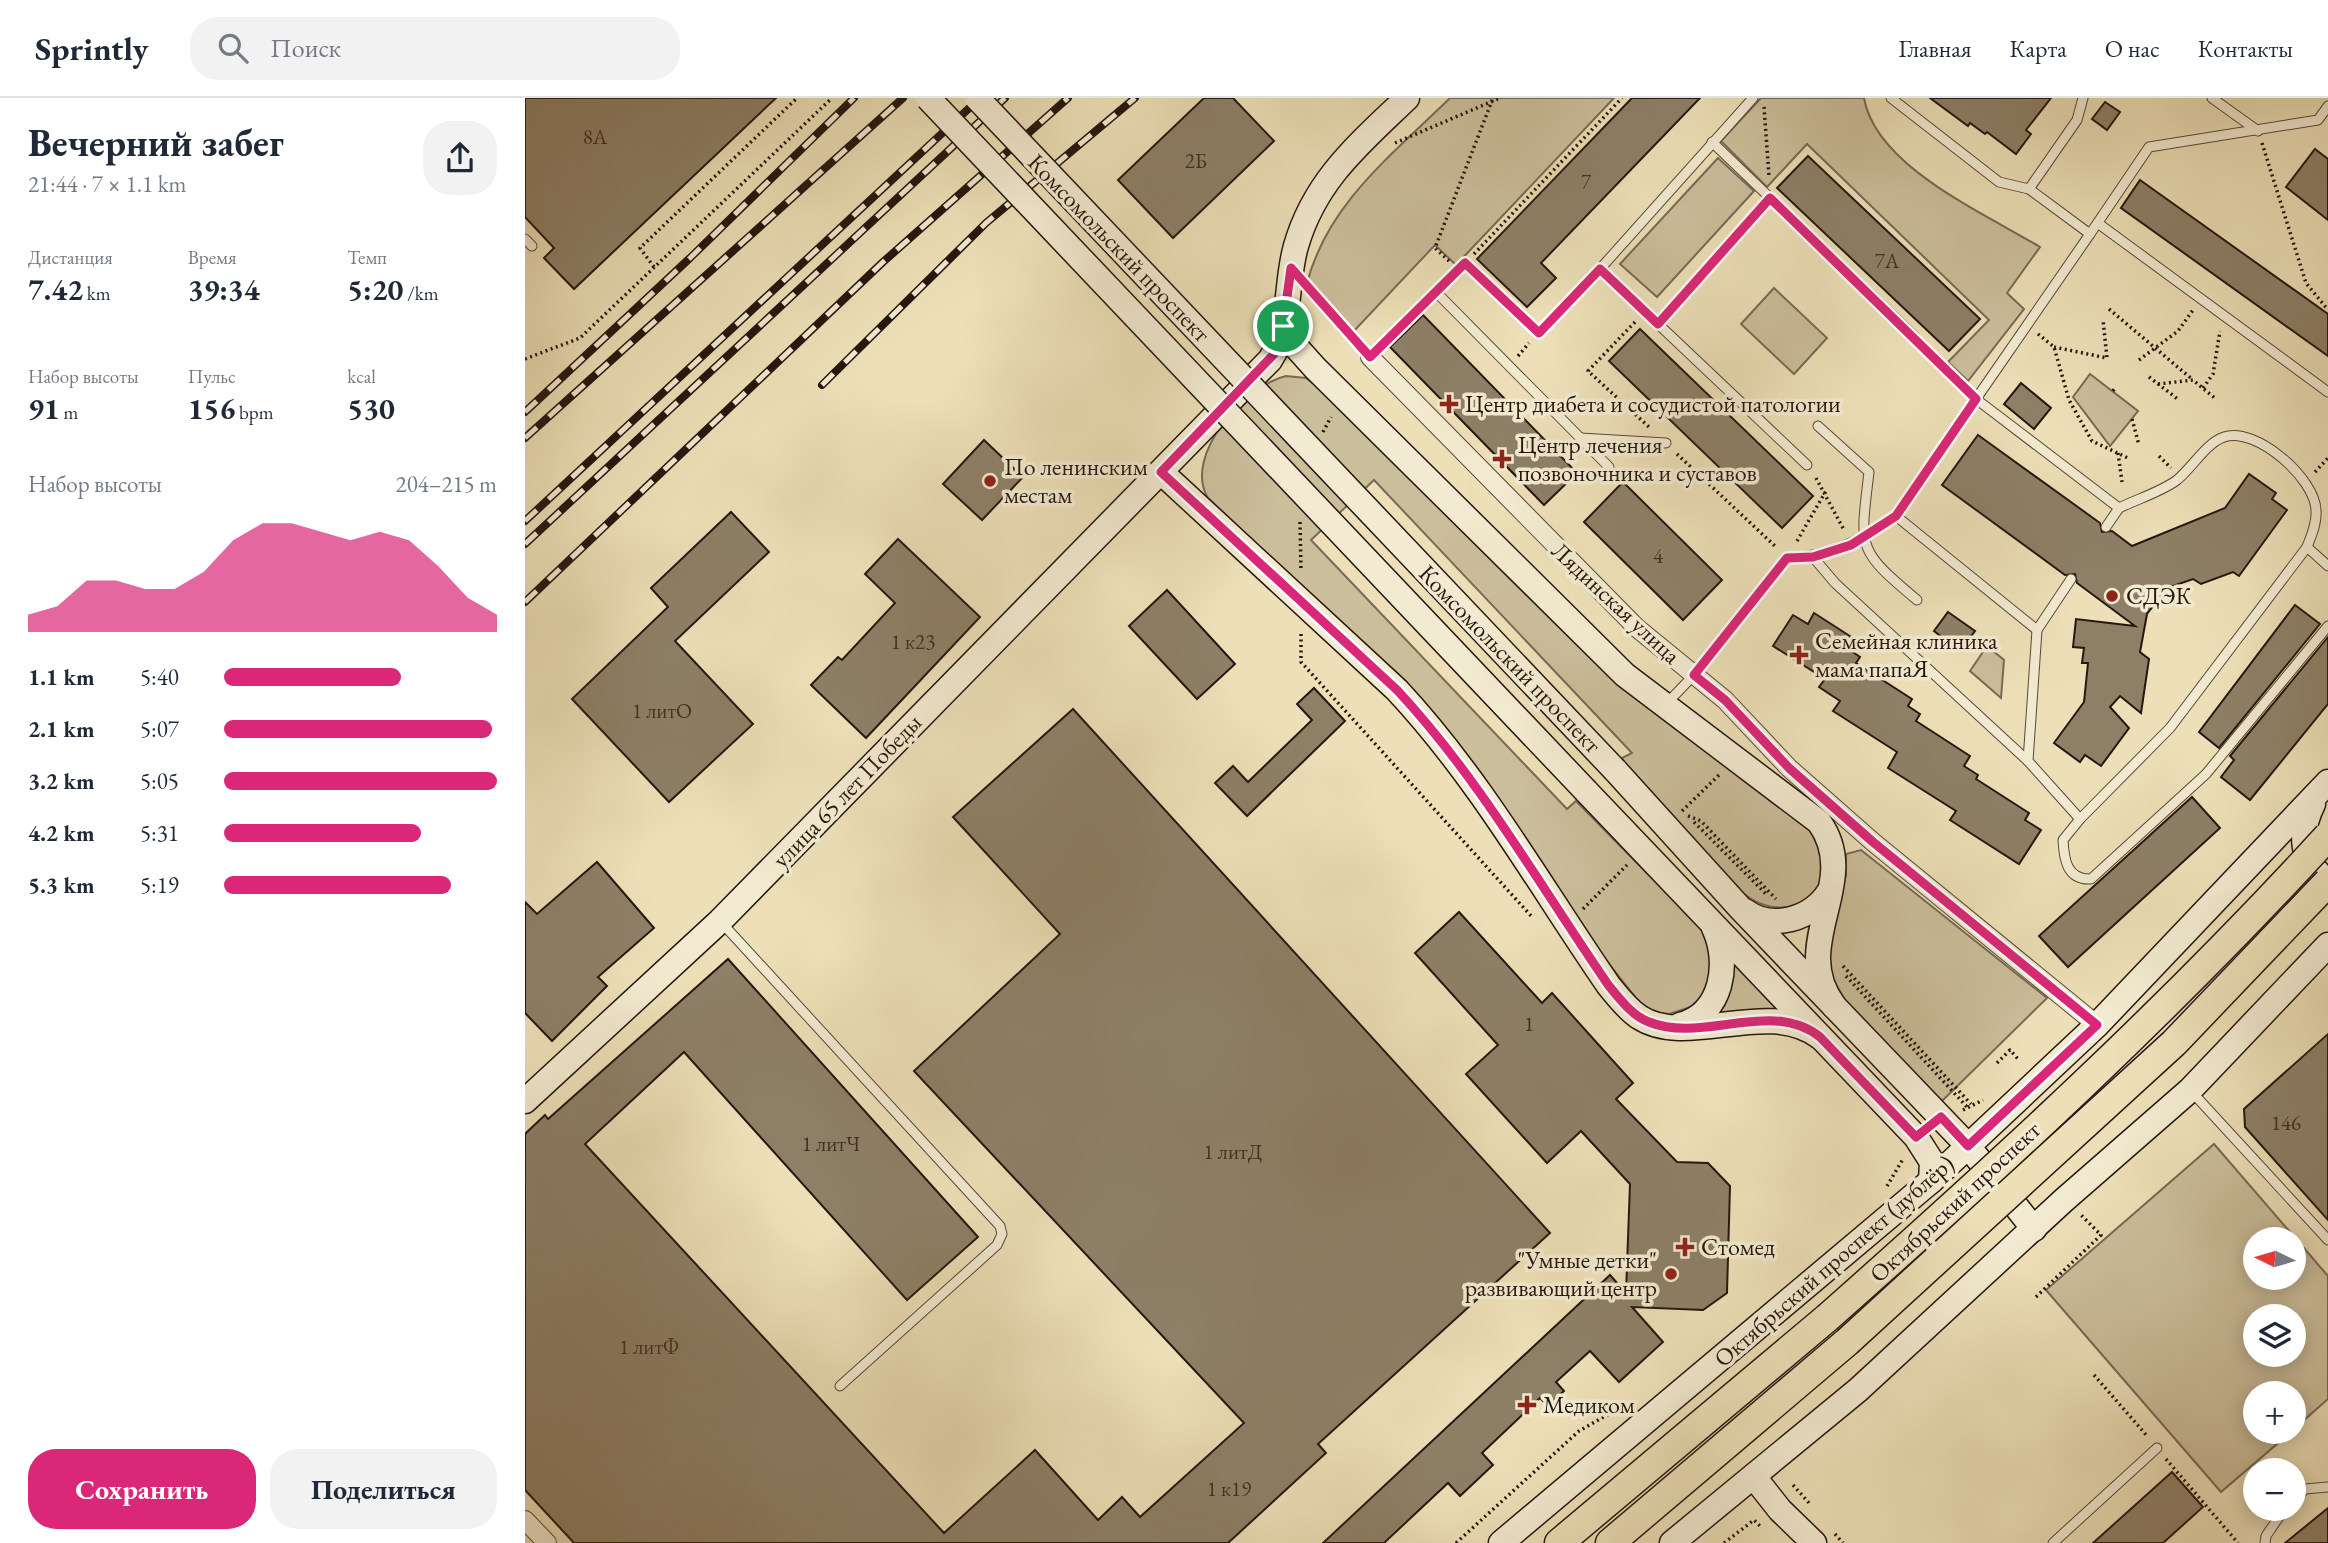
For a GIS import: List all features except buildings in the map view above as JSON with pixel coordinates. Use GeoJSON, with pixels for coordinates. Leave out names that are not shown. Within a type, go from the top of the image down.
{"type":"FeatureCollection","features":[{"type":"Feature","properties":{"kind":"main road","name":"Комсомольский проспект"},"geometry":{"type":"LineString","coordinates":[[928,98],[1916,1137],[1932,1162],[1931,1181]]}},
{"type":"Feature","properties":{"kind":"main road","name":"Комсомольский проспект"},"geometry":{"type":"LineString","coordinates":[[977,98],[1615,770],[1741,909],[1941,1117],[2034,1228]]}},
{"type":"Feature","properties":{"kind":"main road","name":"улица 65 лет Победы"},"geometry":{"type":"LineString","coordinates":[[525,1101],[720,921],[1270,360],[1283,326],[1291,268],[1309,209],[1328,177],[1407,98]]}},
{"type":"Feature","properties":{"kind":"main road","name":"Лядинская улица"},"geometry":{"type":"LineString","coordinates":[[1283,326],[1297,348],[1315,368],[1593,645],[1664,707],[1819,822],[1827,833],[1835,855],[1818,953],[1823,987],[1834,1006]]}},
{"type":"Feature","properties":{"kind":"main road"},"geometry":{"type":"LineString","coordinates":[[1161,472],[1397,690],[1424,719],[1473,783],[1609,986],[1632,1012],[1650,1023],[1669,1026],[1772,1021],[1799,1025],[1820,1037]]}},
{"type":"Feature","properties":{"kind":"main road"},"geometry":{"type":"LineString","coordinates":[[2323,788],[2304,827],[2303,841],[2312,866],[2328,881]]}},
{"type":"Feature","properties":{"kind":"main road","name":"Октябрьский проспект (дублёр)"},"geometry":{"type":"LineString","coordinates":[[1501,1543],[1931,1181],[2097,1025],[2323,788]]}},
{"type":"Feature","properties":{"kind":"main road","name":"Октябрьский проспект"},"geometry":{"type":"LineString","coordinates":[[1559,1543],[1827,1318],[1946,1213],[2147,1022],[2328,836]]}},
{"type":"Feature","properties":{"kind":"main road","name":"Октябрьский проспект"},"geometry":{"type":"LineString","coordinates":[[1610,1543],[1847,1342],[2174,1042],[2328,881]]}},
{"type":"Feature","properties":{"kind":"main road"},"geometry":{"type":"LineString","coordinates":[[1741,909],[1753,917],[1767,920],[1799,917],[1818,905],[1831,888]]}},
{"type":"Feature","properties":{"kind":"main road"},"geometry":{"type":"LineString","coordinates":[[1669,1026],[1686,1024],[1699,1016],[1717,993],[1722,956],[1717,936],[1707,919]]}},
{"type":"Feature","properties":{"kind":"main road"},"geometry":{"type":"LineString","coordinates":[[1672,1543],[1858,1390],[2034,1228],[2190,1090],[2328,946]]}},
{"type":"Feature","properties":{"kind":"main road"},"geometry":{"type":"LineString","coordinates":[[1754,1477],[1780,1510],[1814,1543]]}},
{"type":"Feature","properties":{"kind":"street","name":"Лядинская улица"},"geometry":{"type":"LineString","coordinates":[[1370,357],[1637,628],[1725,700],[1789,768],[1873,842],[2097,1025]]}},
{"type":"Feature","properties":{"kind":"street"},"geometry":{"type":"LineString","coordinates":[[525,1520],[547,1543]]}},
{"type":"Feature","properties":{"kind":"lane"},"geometry":{"type":"LineString","coordinates":[[1291,268],[1370,357],[1462,266],[1539,333],[1753,98]]}},
{"type":"Feature","properties":{"kind":"lane"},"geometry":{"type":"LineString","coordinates":[[1891,98],[1999,182],[2029,189],[2090,234]]}},
{"type":"Feature","properties":{"kind":"lane"},"geometry":{"type":"LineString","coordinates":[[2029,189],[2077,120],[2083,98]]}},
{"type":"Feature","properties":{"kind":"lane"},"geometry":{"type":"LineString","coordinates":[[2212,98],[2258,131]]}},
{"type":"Feature","properties":{"kind":"lane"},"geometry":{"type":"LineString","coordinates":[[1664,707],[1694,675],[1787,558],[1813,557],[1851,545],[1896,516],[2099,224],[2149,147],[2318,120],[2328,106]]}},
{"type":"Feature","properties":{"kind":"lane"},"geometry":{"type":"LineString","coordinates":[[1712,142],[1915,337]]}},
{"type":"Feature","properties":{"kind":"lane"},"geometry":{"type":"LineString","coordinates":[[2099,224],[2328,392]]}},
{"type":"Feature","properties":{"kind":"lane"},"geometry":{"type":"LineString","coordinates":[[1600,269],[1807,465]]}},
{"type":"Feature","properties":{"kind":"lane"},"geometry":{"type":"LineString","coordinates":[[1435,291],[1609,467]]}},
{"type":"Feature","properties":{"kind":"lane"},"geometry":{"type":"LineString","coordinates":[[1976,399],[2119,508]]}},
{"type":"Feature","properties":{"kind":"lane"},"geometry":{"type":"LineString","coordinates":[[1818,426],[1869,471],[1862,538],[1875,565],[1917,600]]}},
{"type":"Feature","properties":{"kind":"lane"},"geometry":{"type":"LineString","coordinates":[[2106,527],[2119,508],[2176,481],[2220,438],[2233,435],[2260,444],[2283,459],[2306,481],[2316,509],[2307,547],[2170,728],[2080,818],[2063,841],[2065,865],[2074,875],[2091,878],[2206,774],[2328,626]]}},
{"type":"Feature","properties":{"kind":"lane"},"geometry":{"type":"LineString","coordinates":[[1580,438],[1666,443]]}},
{"type":"Feature","properties":{"kind":"lane"},"geometry":{"type":"LineString","coordinates":[[1896,516],[2036,631]]}},
{"type":"Feature","properties":{"kind":"lane"},"geometry":{"type":"LineString","coordinates":[[2307,547],[2328,566]]}},
{"type":"Feature","properties":{"kind":"lane"},"geometry":{"type":"LineString","coordinates":[[1813,557],[1835,583],[2028,761],[2080,818]]}},
{"type":"Feature","properties":{"kind":"lane"},"geometry":{"type":"LineString","coordinates":[[2028,761],[2036,631],[2071,579]]}},
{"type":"Feature","properties":{"kind":"lane"},"geometry":{"type":"LineString","coordinates":[[720,921],[1000,1226],[1002,1234],[997,1245],[840,1385]]}},
{"type":"Feature","properties":{"kind":"lane"},"geometry":{"type":"LineString","coordinates":[[2190,1090],[2328,1240]]}},
{"type":"Feature","properties":{"kind":"lane"},"geometry":{"type":"LineString","coordinates":[[2053,1543],[2157,1448]]}},
{"type":"Feature","properties":{"kind":"lane"},"geometry":{"type":"LineString","coordinates":[[2306,1489],[2328,1487]]}},
{"type":"Feature","properties":{"kind":"lane"},"geometry":{"type":"LineString","coordinates":[[2265,1543],[2266,1535],[2276,1521]]}},
{"type":"Feature","properties":{"kind":"path"},"geometry":{"type":"LineString","coordinates":[[654,267],[640,248],[797,98]]}},
{"type":"Feature","properties":{"kind":"path"},"geometry":{"type":"LineString","coordinates":[[525,359],[580,338],[832,98]]}},
{"type":"Feature","properties":{"kind":"path"},"geometry":{"type":"LineString","coordinates":[[1394,144],[1500,98]]}},
{"type":"Feature","properties":{"kind":"path"},"geometry":{"type":"LineString","coordinates":[[1462,266],[1622,98]]}},
{"type":"Feature","properties":{"kind":"path"},"geometry":{"type":"LineString","coordinates":[[1658,324],[1770,198],[1763,98]]}},
{"type":"Feature","properties":{"kind":"path"},"geometry":{"type":"LineString","coordinates":[[1435,248],[1492,100]]}},
{"type":"Feature","properties":{"kind":"path"},"geometry":{"type":"LineString","coordinates":[[2258,131],[2305,284],[2328,310]]}},
{"type":"Feature","properties":{"kind":"path"},"geometry":{"type":"LineString","coordinates":[[2139,360],[2178,331],[2200,298]]}},
{"type":"Feature","properties":{"kind":"path"},"geometry":{"type":"LineString","coordinates":[[2109,309],[2216,399]]}},
{"type":"Feature","properties":{"kind":"path"},"geometry":{"type":"LineString","coordinates":[[1645,311],[1588,371],[1787,558],[1826,491]]}},
{"type":"Feature","properties":{"kind":"path"},"geometry":{"type":"LineString","coordinates":[[2203,388],[2213,374],[2220,332],[2228,319]]}},
{"type":"Feature","properties":{"kind":"path"},"geometry":{"type":"LineString","coordinates":[[2027,325],[2054,347],[2107,358],[2103,320]]}},
{"type":"Feature","properties":{"kind":"path"},"geometry":{"type":"LineString","coordinates":[[1510,365],[1539,333]]}},
{"type":"Feature","properties":{"kind":"path"},"geometry":{"type":"LineString","coordinates":[[1915,337],[1976,399]]}},
{"type":"Feature","properties":{"kind":"path"},"geometry":{"type":"LineString","coordinates":[[2054,347],[2070,400],[2092,441],[2128,458]]}},
{"type":"Feature","properties":{"kind":"path"},"geometry":{"type":"LineString","coordinates":[[2150,377],[2179,400]]}},
{"type":"Feature","properties":{"kind":"path"},"geometry":{"type":"LineString","coordinates":[[2158,384],[2193,380]]}},
{"type":"Feature","properties":{"kind":"path"},"geometry":{"type":"LineString","coordinates":[[2131,419],[2139,445]]}},
{"type":"Feature","properties":{"kind":"path"},"geometry":{"type":"LineString","coordinates":[[2085,428],[2091,421]]}},
{"type":"Feature","properties":{"kind":"path"},"geometry":{"type":"LineString","coordinates":[[2117,453],[2122,482]]}},
{"type":"Feature","properties":{"kind":"path"},"geometry":{"type":"LineString","coordinates":[[2306,481],[2328,458]]}},
{"type":"Feature","properties":{"kind":"path"},"geometry":{"type":"LineString","coordinates":[[1807,465],[1826,491],[1851,545]]}},
{"type":"Feature","properties":{"kind":"path"},"geometry":{"type":"LineString","coordinates":[[1301,662],[1535,919]]}},
{"type":"Feature","properties":{"kind":"path"},"geometry":{"type":"LineString","coordinates":[[1680,813],[1736,759]]}},
{"type":"Feature","properties":{"kind":"path"},"geometry":{"type":"LineString","coordinates":[[1568,925],[1628,864],[1618,855]]}},
{"type":"Feature","properties":{"kind":"path"},"geometry":{"type":"LineString","coordinates":[[1997,1063],[2010,1050],[2018,1059]]}},
{"type":"Feature","properties":{"kind":"path"},"geometry":{"type":"LineString","coordinates":[[1941,1117],[1968,1108],[1981,1098]]}},
{"type":"Feature","properties":{"kind":"path"},"geometry":{"type":"LineString","coordinates":[[1886,1188],[1916,1137]]}},
{"type":"Feature","properties":{"kind":"path"},"geometry":{"type":"LineString","coordinates":[[2036,1297],[2101,1235],[2079,1213]]}},
{"type":"Feature","properties":{"kind":"path"},"geometry":{"type":"LineString","coordinates":[[1456,1543],[1579,1431],[1633,1400]]}},
{"type":"Feature","properties":{"kind":"path"},"geometry":{"type":"LineString","coordinates":[[1724,1543],[1754,1520]]}},
{"type":"Feature","properties":{"kind":"shaded area"},"geometry":{"type":"Polygon","coordinates":[[[1450,98],[1614,98],[1456,265],[1435,245],[1353,332],[1307,283],[1317,254],[1346,204],[1385,160],[1450,98]]]}},
{"type":"Feature","properties":{"kind":"shaded area"},"geometry":{"type":"Polygon","coordinates":[[[1761,98],[1864,98],[1873,123],[1889,146],[1911,167],[1964,204],[2040,247],[2007,293],[2024,309],[1968,381],[1948,362],[1989,320],[1807,144],[1767,187],[1721,141],[1761,98]]]}},
{"type":"Feature","properties":{"kind":"shaded area"},"geometry":{"type":"Polygon","coordinates":[[[1718,158],[1754,191],[1657,297],[1620,264],[1718,158]]]}},
{"type":"Feature","properties":{"kind":"shaded area"},"geometry":{"type":"Polygon","coordinates":[[[1774,288],[1827,338],[1794,374],[1741,324],[1774,288]]]}},
{"type":"Feature","properties":{"kind":"shaded area"},"geometry":{"type":"Polygon","coordinates":[[[2090,374],[2138,411],[2110,446],[2073,397],[2090,374]]]}},
{"type":"Feature","properties":{"kind":"shaded area"},"geometry":{"type":"Polygon","coordinates":[[[1286,376],[1306,378],[1338,403],[1617,684],[1810,829],[1823,855],[1822,876],[1816,889],[1808,899],[1797,905],[1770,906],[1756,902],[1743,893],[1620,759],[1632,753],[1374,480],[1311,540],[1567,809],[1576,801],[1700,927],[1710,946],[1711,965],[1700,1004],[1669,1014],[1654,1012],[1640,1003],[1598,950],[1483,776],[1433,712],[1208,498],[1202,481],[1204,462],[1222,425],[1253,393],[1286,376]]]}},
{"type":"Feature","properties":{"kind":"shaded area"},"geometry":{"type":"Polygon","coordinates":[[[1987,646],[2004,660],[2001,698],[1970,671],[1987,646]]]}},
{"type":"Feature","properties":{"kind":"shaded area"},"geometry":{"type":"Polygon","coordinates":[[[1861,850],[2047,998],[1941,1102],[1848,1005],[1830,974],[1830,933],[1846,875],[1846,854],[1861,850]]]}},
{"type":"Feature","properties":{"kind":"shaded area"},"geometry":{"type":"Polygon","coordinates":[[[1735,964],[1776,1008],[1774,1012],[1717,1017],[1730,965],[1735,964]]]}},
{"type":"Feature","properties":{"kind":"shaded area"},"geometry":{"type":"Polygon","coordinates":[[[2214,1144],[2286,1227],[2243,1227],[2243,1290],[2307,1290],[2307,1252],[2328,1276],[2328,1399],[2306,1418],[2306,1381],[2243,1381],[2243,1444],[2277,1444],[2261,1458],[2243,1458],[2243,1473],[2221,1492],[2046,1290],[2214,1144]]]}},
{"type":"Feature","properties":{"kind":"railway"},"geometry":{"type":"LineString","coordinates":[[525,412],[690,258],[854,98]]}},
{"type":"Feature","properties":{"kind":"railway"},"geometry":{"type":"LineString","coordinates":[[525,438],[903,98]]}},
{"type":"Feature","properties":{"kind":"railway"},"geometry":{"type":"LineString","coordinates":[[525,521],[980,98]]}},
{"type":"Feature","properties":{"kind":"railway"},"geometry":{"type":"LineString","coordinates":[[525,544],[1005,98]]}},
{"type":"Feature","properties":{"kind":"railway"},"geometry":{"type":"LineString","coordinates":[[525,602],[883,262],[1068,98]]}},
{"type":"Feature","properties":{"kind":"railway"},"geometry":{"type":"LineString","coordinates":[[822,385],[986,223],[1135,98]]}},
{"type":"Feature","properties":{"kind":"place","name":"Центр диабета и сосудистой патологии"},"geometry":{"type":"Point","coordinates":[1449,404]}},
{"type":"Feature","properties":{"kind":"place","name":"Центр лечения позвоночника и суставов"},"geometry":{"type":"Point","coordinates":[1502,459]}},
{"type":"Feature","properties":{"kind":"place","name":"По ленинским местам"},"geometry":{"type":"Point","coordinates":[990,481]}},
{"type":"Feature","properties":{"kind":"place","name":"СДЭК"},"geometry":{"type":"Point","coordinates":[2112,596]}},
{"type":"Feature","properties":{"kind":"place","name":"Семейная клиника мама папаЯ"},"geometry":{"type":"Point","coordinates":[1799,655]}},
{"type":"Feature","properties":{"kind":"place","name":"Стомед"},"geometry":{"type":"Point","coordinates":[1685,1247]}},
{"type":"Feature","properties":{"kind":"place","name":"\"Умные детки\" развивающий центр"},"geometry":{"type":"Point","coordinates":[1671,1274]}},
{"type":"Feature","properties":{"kind":"place","name":"Медиком"},"geometry":{"type":"Point","coordinates":[1527,1405]}},
{"type":"Feature","properties":{"kind":"route"},"geometry":{"type":"LineString","coordinates":[[1770,198],[1976,399],[1896,516],[1851,545],[1813,557],[1787,558],[1694,675],[1741,715],[1789,768],[1873,842],[2097,1025],[1968,1146],[1941,1117],[1916,1137],[1820,1037],[1806,1028],[1772,1021],[1669,1026],[1650,1023],[1632,1012],[1609,986],[1473,783],[1424,719],[1397,690],[1161,472],[1270,360],[1283,326],[1291,268],[1370,357],[1465,263],[1539,333],[1600,269],[1658,324],[1770,198]]}}]}
